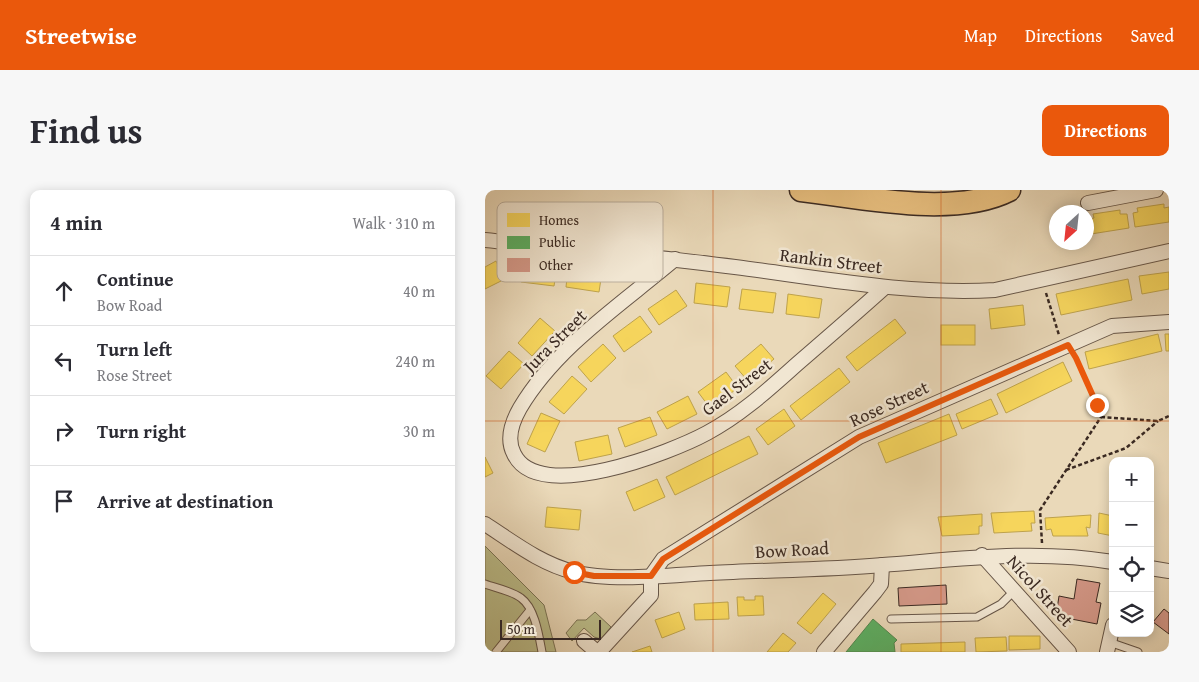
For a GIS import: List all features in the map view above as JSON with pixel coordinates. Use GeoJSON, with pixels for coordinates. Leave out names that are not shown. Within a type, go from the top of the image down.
{"type":"FeatureCollection","features":[{"type":"Feature","properties":{"kind":"highway"},"geometry":{"type":"LineString","coordinates":[[801,190],[870,195],[931,205],[961,204],[986,200],[1009,190]]}},
{"type":"Feature","properties":{"kind":"street"},"geometry":{"type":"LineString","coordinates":[[1088,203],[1156,190]]}},
{"type":"Feature","properties":{"kind":"street","name":"Rankin Street"},"geometry":{"type":"LineString","coordinates":[[663,258],[885,287],[971,291],[995,290],[1169,251]]}},
{"type":"Feature","properties":{"kind":"street","name":"Jura Street"},"geometry":{"type":"LineString","coordinates":[[663,269],[675,259]]}},
{"type":"Feature","properties":{"kind":"street","name":"Jura Street"},"geometry":{"type":"LineString","coordinates":[[529,470],[515,458],[510,441],[513,424],[521,407],[545,374],[577,341],[648,282]]}},
{"type":"Feature","properties":{"kind":"street","name":"Gael Street"},"geometry":{"type":"LineString","coordinates":[[529,470],[567,477],[639,462],[707,433],[750,406],[885,287]]}},
{"type":"Feature","properties":{"kind":"street","name":"Rose Street"},"geometry":{"type":"LineString","coordinates":[[651,576],[663,559],[859,437],[1111,326],[1169,322]]}},
{"type":"Feature","properties":{"kind":"street","name":"Bow Road"},"geometry":{"type":"LineString","coordinates":[[485,524],[531,554],[574,572],[594,576],[651,576],[882,565],[982,555],[1074,555],[1109,561]]}},
{"type":"Feature","properties":{"kind":"street","name":"Nicol Street"},"geometry":{"type":"LineString","coordinates":[[982,555],[1069,652]]}},
{"type":"Feature","properties":{"kind":"street"},"geometry":{"type":"LineString","coordinates":[[824,652],[881,584],[882,565]]}},
{"type":"Feature","properties":{"kind":"street"},"geometry":{"type":"LineString","coordinates":[[1154,569],[1169,571]]}},
{"type":"Feature","properties":{"kind":"street"},"geometry":{"type":"LineString","coordinates":[[584,640],[598,652],[651,595],[651,576]]}},
{"type":"Feature","properties":{"kind":"lane"},"geometry":{"type":"LineString","coordinates":[[485,584],[517,595],[526,602],[542,652]]}},
{"type":"Feature","properties":{"kind":"lane"},"geometry":{"type":"LineString","coordinates":[[891,619],[977,617],[997,607],[1014,591]]}},
{"type":"Feature","properties":{"kind":"lane"},"geometry":{"type":"LineString","coordinates":[[496,652],[530,610]]}},
{"type":"Feature","properties":{"kind":"lane"},"geometry":{"type":"LineString","coordinates":[[1108,647],[1138,652]]}},
{"type":"Feature","properties":{"kind":"path"},"geometry":{"type":"LineString","coordinates":[[1043,279],[1051,314],[1066,346],[1076,358],[1101,416]]}},
{"type":"Feature","properties":{"kind":"path"},"geometry":{"type":"LineString","coordinates":[[1101,416],[1159,422]]}},
{"type":"Feature","properties":{"kind":"path"},"geometry":{"type":"LineString","coordinates":[[1042,555],[1040,510],[1101,416]]}},
{"type":"Feature","properties":{"kind":"path"},"geometry":{"type":"LineString","coordinates":[[1066,470],[1126,448],[1169,416]]}},
{"type":"Feature","properties":{"kind":"green space"},"geometry":{"type":"Polygon","coordinates":[[[485,546],[544,605],[556,652],[485,652],[485,546]]]}},
{"type":"Feature","properties":{"kind":"green space"},"geometry":{"type":"Polygon","coordinates":[[[595,612],[611,627],[601,639],[594,637],[584,628],[572,641],[566,633],[577,620],[586,620],[595,612]]]}},
{"type":"Feature","properties":{"kind":"building: Homes"},"geometry":{"type":"Polygon","coordinates":[[[1164,204],[1164,208],[1169,207],[1169,222],[1135,227],[1133,213],[1138,212],[1137,208],[1164,204]]]}},
{"type":"Feature","properties":{"kind":"building: Homes"},"geometry":{"type":"Polygon","coordinates":[[[1120,210],[1120,214],[1127,214],[1129,228],[1094,234],[1094,214],[1120,210]]]}},
{"type":"Feature","properties":{"kind":"building: Homes"},"geometry":{"type":"Polygon","coordinates":[[[496,261],[497,282],[499,282],[485,289],[485,267],[496,261]]]}},
{"type":"Feature","properties":{"kind":"building: Homes"},"geometry":{"type":"Polygon","coordinates":[[[1169,272],[1169,289],[1142,294],[1139,276],[1169,272]]]}},
{"type":"Feature","properties":{"kind":"building: Homes"},"geometry":{"type":"Polygon","coordinates":[[[1128,279],[1132,300],[1061,315],[1056,294],[1128,279]]]}},
{"type":"Feature","properties":{"kind":"building: Homes"},"geometry":{"type":"Polygon","coordinates":[[[521,282],[555,282],[554,286],[521,282]]]}},
{"type":"Feature","properties":{"kind":"building: Homes"},"geometry":{"type":"Polygon","coordinates":[[[567,282],[600,282],[599,292],[566,287],[567,282]]]}},
{"type":"Feature","properties":{"kind":"building: Homes"},"geometry":{"type":"Polygon","coordinates":[[[696,283],[730,287],[727,307],[694,303],[696,283]]]}},
{"type":"Feature","properties":{"kind":"building: Homes"},"geometry":{"type":"Polygon","coordinates":[[[742,289],[776,293],[773,313],[739,309],[742,289]]]}},
{"type":"Feature","properties":{"kind":"building: Homes"},"geometry":{"type":"Polygon","coordinates":[[[676,290],[687,306],[659,325],[648,309],[676,290]]]}},
{"type":"Feature","properties":{"kind":"building: Homes"},"geometry":{"type":"Polygon","coordinates":[[[788,294],[822,299],[819,318],[786,314],[788,294]]]}},
{"type":"Feature","properties":{"kind":"building: Homes"},"geometry":{"type":"Polygon","coordinates":[[[1023,305],[1025,325],[991,329],[989,309],[1023,305]]]}},
{"type":"Feature","properties":{"kind":"building: Homes"},"geometry":{"type":"Polygon","coordinates":[[[640,316],[652,332],[624,352],[613,336],[640,316]]]}},
{"type":"Feature","properties":{"kind":"building: Homes"},"geometry":{"type":"Polygon","coordinates":[[[540,318],[555,331],[532,356],[518,343],[540,318]]]}},
{"type":"Feature","properties":{"kind":"building: Homes"},"geometry":{"type":"Polygon","coordinates":[[[895,319],[906,333],[857,371],[846,357],[895,319]]]}},
{"type":"Feature","properties":{"kind":"building: Homes"},"geometry":{"type":"Polygon","coordinates":[[[941,325],[975,325],[975,345],[941,345],[941,325]]]}},
{"type":"Feature","properties":{"kind":"building: Homes"},"geometry":{"type":"Polygon","coordinates":[[[1158,334],[1162,351],[1089,369],[1085,352],[1158,334]]]}},
{"type":"Feature","properties":{"kind":"building: Homes"},"geometry":{"type":"Polygon","coordinates":[[[1165,334],[1169,334],[1169,351],[1166,351],[1165,334]]]}},
{"type":"Feature","properties":{"kind":"building: Homes"},"geometry":{"type":"Polygon","coordinates":[[[603,344],[616,358],[591,382],[578,367],[603,344]]]}},
{"type":"Feature","properties":{"kind":"building: Homes"},"geometry":{"type":"Polygon","coordinates":[[[761,344],[774,359],[748,381],[735,366],[761,344]]]}},
{"type":"Feature","properties":{"kind":"building: Homes"},"geometry":{"type":"Polygon","coordinates":[[[509,351],[524,364],[501,389],[486,376],[509,351]]]}},
{"type":"Feature","properties":{"kind":"building: Homes"},"geometry":{"type":"Polygon","coordinates":[[[1063,362],[1072,381],[1006,413],[997,394],[1063,362]]]}},
{"type":"Feature","properties":{"kind":"building: Homes"},"geometry":{"type":"Polygon","coordinates":[[[839,368],[850,382],[801,420],[790,406],[839,368]]]}},
{"type":"Feature","properties":{"kind":"building: Homes"},"geometry":{"type":"Polygon","coordinates":[[[726,372],[738,388],[710,408],[698,392],[726,372]]]}},
{"type":"Feature","properties":{"kind":"building: Homes"},"geometry":{"type":"Polygon","coordinates":[[[572,376],[587,389],[564,414],[549,402],[572,376]]]}},
{"type":"Feature","properties":{"kind":"building: Homes"},"geometry":{"type":"Polygon","coordinates":[[[688,396],[697,414],[667,429],[657,412],[688,396]]]}},
{"type":"Feature","properties":{"kind":"building: Homes"},"geometry":{"type":"Polygon","coordinates":[[[991,399],[998,414],[962,429],[956,414],[991,399]]]}},
{"type":"Feature","properties":{"kind":"building: Homes"},"geometry":{"type":"Polygon","coordinates":[[[784,409],[795,426],[768,445],[756,429],[784,409]]]}},
{"type":"Feature","properties":{"kind":"building: Homes"},"geometry":{"type":"Polygon","coordinates":[[[541,413],[560,421],[545,452],[527,444],[541,413]]]}},
{"type":"Feature","properties":{"kind":"building: Homes"},"geometry":{"type":"Polygon","coordinates":[[[949,414],[957,435],[886,463],[878,443],[949,414]]]}},
{"type":"Feature","properties":{"kind":"building: Homes"},"geometry":{"type":"Polygon","coordinates":[[[650,417],[657,435],[625,447],[618,428],[650,417]]]}},
{"type":"Feature","properties":{"kind":"building: Homes"},"geometry":{"type":"Polygon","coordinates":[[[608,435],[612,454],[579,461],[575,442],[608,435]]]}},
{"type":"Feature","properties":{"kind":"building: Homes"},"geometry":{"type":"Polygon","coordinates":[[[749,436],[758,454],[675,495],[666,477],[749,436]]]}},
{"type":"Feature","properties":{"kind":"building: Homes"},"geometry":{"type":"Polygon","coordinates":[[[485,457],[493,473],[485,477],[485,457]]]}},
{"type":"Feature","properties":{"kind":"building: Homes"},"geometry":{"type":"Polygon","coordinates":[[[657,479],[665,497],[634,511],[626,492],[657,479]]]}},
{"type":"Feature","properties":{"kind":"building: Homes"},"geometry":{"type":"Polygon","coordinates":[[[547,507],[581,510],[579,530],[545,527],[547,507]]]}},
{"type":"Feature","properties":{"kind":"building: Homes"},"geometry":{"type":"Polygon","coordinates":[[[1034,511],[1035,523],[1031,523],[1032,531],[994,533],[991,513],[1034,511]]]}},
{"type":"Feature","properties":{"kind":"building: Homes"},"geometry":{"type":"Polygon","coordinates":[[[1099,513],[1109,515],[1109,535],[1098,533],[1099,513]]]}},
{"type":"Feature","properties":{"kind":"building: Homes"},"geometry":{"type":"Polygon","coordinates":[[[982,514],[982,526],[979,526],[979,534],[942,536],[938,517],[982,514]]]}},
{"type":"Feature","properties":{"kind":"building: Homes"},"geometry":{"type":"Polygon","coordinates":[[[1091,515],[1090,528],[1086,527],[1088,536],[1053,536],[1051,529],[1046,530],[1045,518],[1091,515]]]}},
{"type":"Feature","properties":{"kind":"building: Homes"},"geometry":{"type":"Polygon","coordinates":[[[823,593],[836,604],[811,634],[797,623],[823,593]]]}},
{"type":"Feature","properties":{"kind":"building: Homes"},"geometry":{"type":"Polygon","coordinates":[[[755,596],[763,596],[764,615],[738,616],[737,597],[744,597],[744,600],[755,600],[755,596]]]}},
{"type":"Feature","properties":{"kind":"building: Homes"},"geometry":{"type":"Polygon","coordinates":[[[728,602],[729,619],[695,620],[694,604],[728,602]]]}},
{"type":"Feature","properties":{"kind":"building: Homes"},"geometry":{"type":"Polygon","coordinates":[[[679,612],[685,629],[662,638],[655,620],[679,612]]]}},
{"type":"Feature","properties":{"kind":"building: Homes"},"geometry":{"type":"Polygon","coordinates":[[[783,633],[796,643],[788,652],[767,652],[783,633]]]}},
{"type":"Feature","properties":{"kind":"building: Homes"},"geometry":{"type":"Polygon","coordinates":[[[1009,636],[1040,636],[1040,649],[1009,650],[1009,636]]]}},
{"type":"Feature","properties":{"kind":"building: Homes"},"geometry":{"type":"Polygon","coordinates":[[[1006,637],[1007,651],[976,652],[975,638],[1006,637]]]}},
{"type":"Feature","properties":{"kind":"building: Homes"},"geometry":{"type":"Polygon","coordinates":[[[965,642],[965,652],[901,652],[901,644],[965,642]]]}},
{"type":"Feature","properties":{"kind":"building: Homes"},"geometry":{"type":"Polygon","coordinates":[[[650,646],[652,652],[632,652],[650,646]]]}},
{"type":"Feature","properties":{"kind":"building: Public"},"geometry":{"type":"Polygon","coordinates":[[[873,619],[897,640],[894,643],[895,652],[846,652],[873,619]]]}},
{"type":"Feature","properties":{"kind":"building: Other"},"geometry":{"type":"Polygon","coordinates":[[[1077,579],[1100,583],[1096,602],[1101,603],[1097,624],[1056,616],[1059,596],[1074,599],[1077,579]]]}},
{"type":"Feature","properties":{"kind":"building: Other"},"geometry":{"type":"Polygon","coordinates":[[[946,585],[947,604],[899,606],[898,588],[946,585]]]}},
{"type":"Feature","properties":{"kind":"building: Other"},"geometry":{"type":"Polygon","coordinates":[[[1164,609],[1169,613],[1169,634],[1154,623],[1164,609]]]}},
{"type":"Feature","properties":{"kind":"route"},"geometry":{"type":"LineString","coordinates":[[574,572],[594,576],[651,576],[663,559],[859,437],[1068,345],[1076,358],[1097,405]]}}]}
